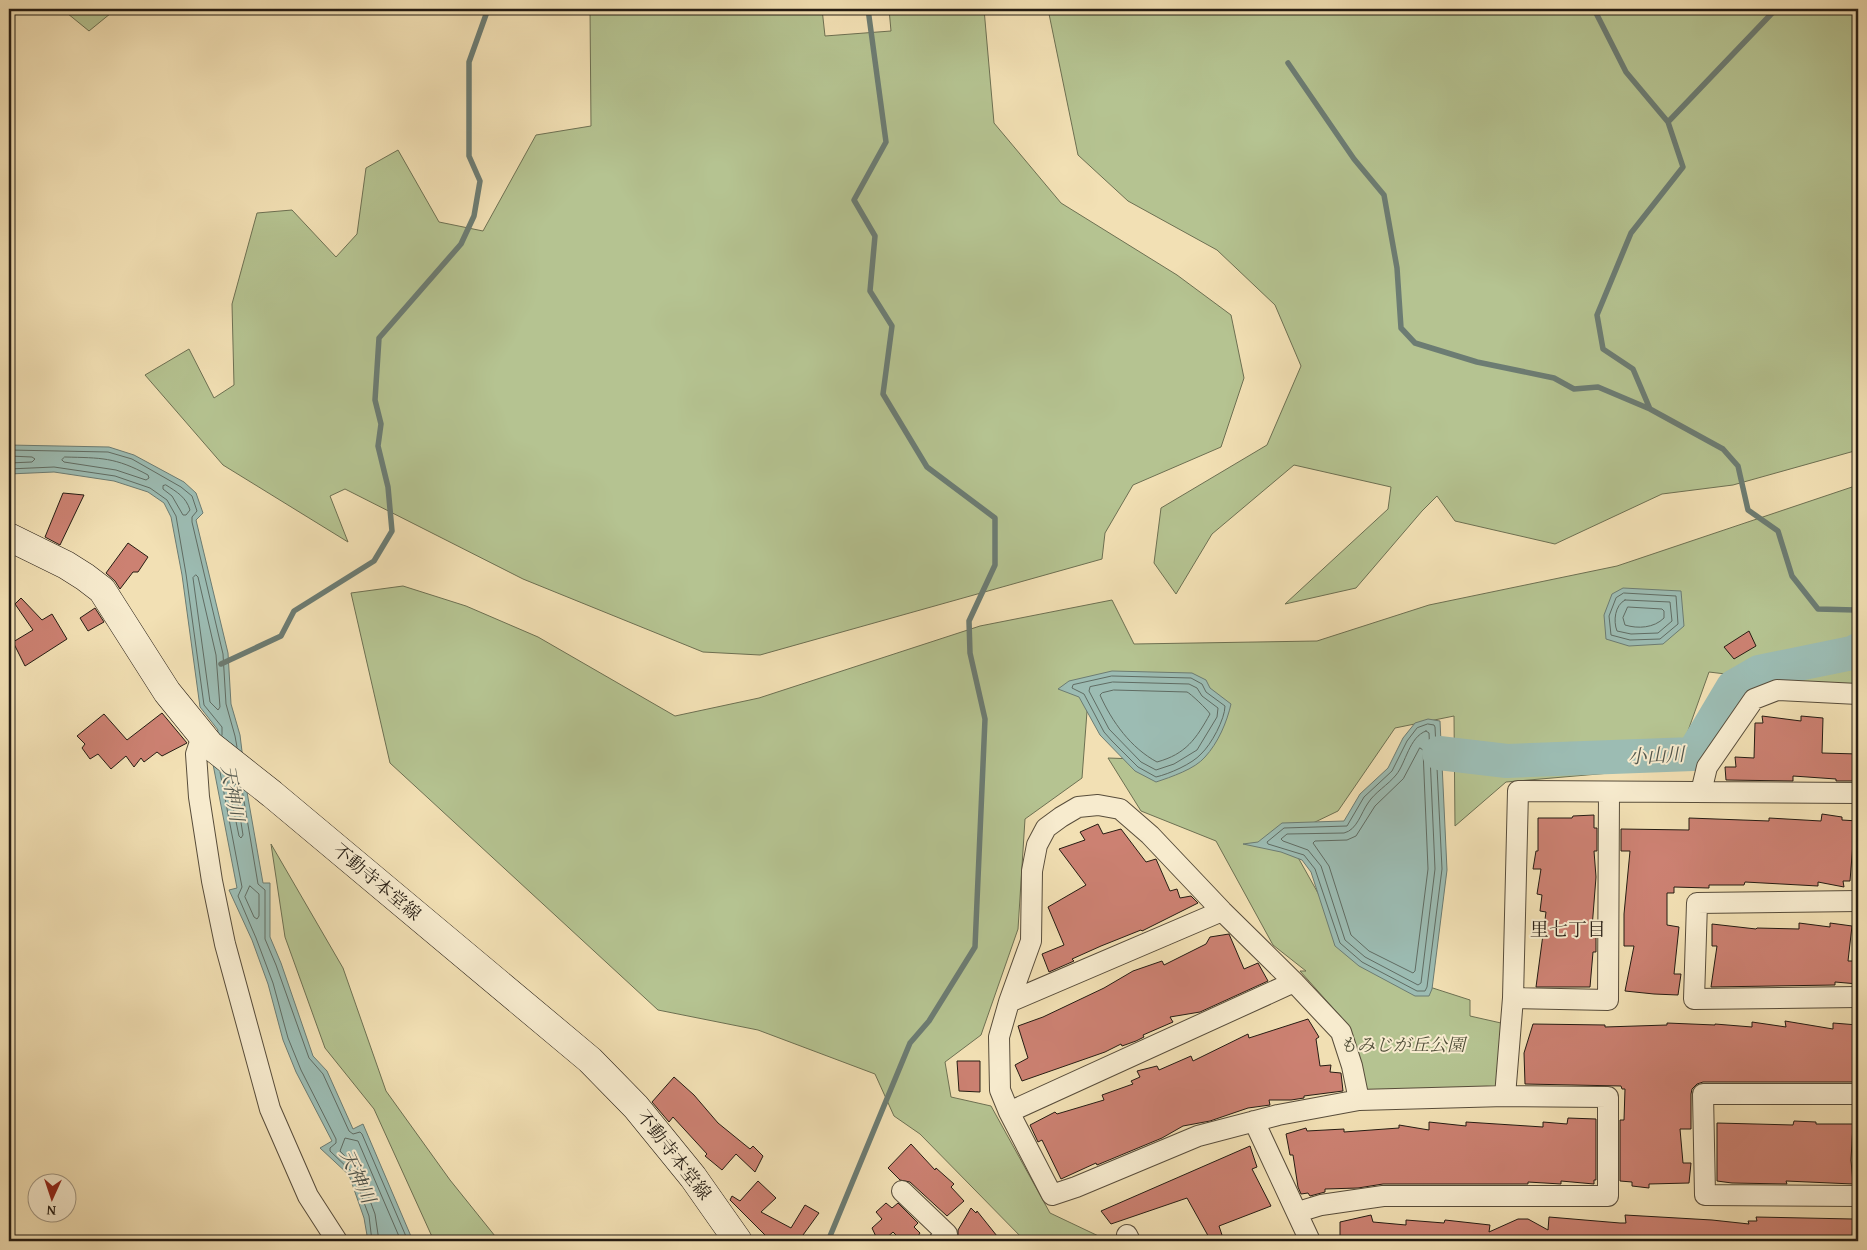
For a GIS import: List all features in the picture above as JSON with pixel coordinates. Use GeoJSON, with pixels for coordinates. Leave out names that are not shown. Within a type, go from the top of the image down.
{"type":"FeatureCollection","features":[{"type":"Feature","properties":{"kind":"main road","name":"不動寺本堂線"},"geometry":{"type":"LineString","coordinates":[[9,537],[66,566],[102,590],[167,692],[206,740],[590,1060],[636,1107],[693,1177],[738,1241]]}},
{"type":"Feature","properties":{"kind":"street"},"geometry":{"type":"LineString","coordinates":[[1701,792],[1707,768],[1754,699],[1777,690],[1858,694]]}},
{"type":"Feature","properties":{"kind":"street"},"geometry":{"type":"LineString","coordinates":[[206,740],[196,754],[199,797],[212,881],[225,944],[270,1109],[308,1196],[337,1241]]}},
{"type":"Feature","properties":{"kind":"street"},"geometry":{"type":"LineString","coordinates":[[1505,1096],[1512,998],[1518,791],[1858,793]]}},
{"type":"Feature","properties":{"kind":"street"},"geometry":{"type":"LineString","coordinates":[[1512,998],[1608,1000],[1609,792]]}},
{"type":"Feature","properties":{"kind":"street"},"geometry":{"type":"LineString","coordinates":[[1298,1212],[1321,1205],[1382,1196],[1608,1196],[1608,1097],[1505,1096],[1359,1100],[1278,1114],[1198,1136],[1076,1187],[1052,1195],[1009,1112],[1000,1090],[999,1036],[1031,941],[1032,872],[1037,845],[1046,828],[1078,807],[1098,805],[1120,809],[1150,835],[1341,1032],[1352,1066],[1359,1100]]}},
{"type":"Feature","properties":{"kind":"street"},"geometry":{"type":"LineString","coordinates":[[1858,901],[1697,903],[1694,999],[1858,997]]}},
{"type":"Feature","properties":{"kind":"street"},"geometry":{"type":"LineString","coordinates":[[1009,1002],[1222,911]]}},
{"type":"Feature","properties":{"kind":"street"},"geometry":{"type":"LineString","coordinates":[[1009,1112],[1294,982]]}},
{"type":"Feature","properties":{"kind":"street"},"geometry":{"type":"LineString","coordinates":[[1858,1094],[1703,1094],[1705,1195],[1858,1196]]}},
{"type":"Feature","properties":{"kind":"street"},"geometry":{"type":"LineString","coordinates":[[1254,1121],[1310,1241]]}},
{"type":"Feature","properties":{"kind":"street"},"geometry":{"type":"LineString","coordinates":[[902,1191],[946,1234],[939,1241]]}},
{"type":"Feature","properties":{"kind":"green space"},"geometry":{"type":"Polygon","coordinates":[[[62,9],[116,9],[89,31],[62,9]]]}},
{"type":"Feature","properties":{"kind":"green space"},"geometry":{"type":"Polygon","coordinates":[[[590,9],[822,9],[825,36],[891,31],[889,9],[984,9],[994,123],[1061,203],[1177,275],[1231,315],[1244,378],[1221,447],[1133,485],[1105,533],[1102,559],[760,655],[703,652],[523,579],[345,489],[330,496],[348,542],[223,465],[145,375],[189,349],[214,398],[234,385],[232,304],[257,213],[292,210],[336,257],[357,234],[366,168],[398,150],[439,222],[483,231],[536,135],[591,126],[590,9]]]}},
{"type":"Feature","properties":{"kind":"green space"},"geometry":{"type":"Polygon","coordinates":[[[1048,9],[1858,9],[1858,450],[1733,485],[1662,494],[1555,544],[1455,521],[1437,496],[1356,588],[1285,604],[1388,509],[1391,487],[1294,465],[1212,534],[1176,594],[1154,563],[1161,508],[1267,445],[1301,366],[1275,305],[1217,250],[1128,201],[1078,155],[1048,9]]]}},
{"type":"Feature","properties":{"kind":"green space","name":"もみじが丘公園"},"geometry":{"type":"Polygon","coordinates":[[[1858,485],[1858,690],[1709,672],[1684,742],[1656,769],[1506,782],[1455,826],[1454,716],[1395,728],[1338,811],[1286,836],[1346,943],[1411,981],[1470,1000],[1470,1016],[1501,1023],[1498,1090],[1365,1091],[1350,1027],[1300,971],[1306,971],[1273,945],[1216,841],[1141,811],[1108,758],[1165,760],[1089,685],[1082,778],[1025,819],[1018,929],[981,1035],[945,1062],[951,1097],[991,1106],[1050,1213],[1109,1241],[1025,1241],[920,1134],[894,1116],[875,1074],[758,1030],[658,1010],[390,763],[351,593],[403,586],[466,606],[538,637],[675,716],[759,698],[980,626],[1112,600],[1134,644],[1317,641],[1429,605],[1617,566],[1858,485]]]}},
{"type":"Feature","properties":{"kind":"green space"},"geometry":{"type":"Polygon","coordinates":[[[271,844],[343,968],[386,1091],[450,1180],[499,1241],[434,1241],[374,1109],[325,1048],[285,937],[271,844]]]}},
{"type":"Feature","properties":{"kind":"water","name":"天神川"},"geometry":{"type":"Polygon","coordinates":[[[9,445],[109,447],[134,455],[184,482],[196,493],[203,513],[196,520],[228,653],[231,704],[240,735],[247,792],[263,883],[270,883],[270,937],[281,963],[313,1056],[327,1071],[353,1129],[363,1124],[413,1241],[368,1241],[364,1218],[349,1175],[320,1148],[332,1141],[296,1072],[283,1040],[268,984],[252,940],[229,890],[237,888],[212,759],[218,730],[200,707],[182,575],[171,517],[164,503],[148,492],[114,481],[54,472],[9,474],[9,445]]]}},
{"type":"Feature","properties":{"kind":"water"},"geometry":{"type":"Polygon","coordinates":[[[1623,588],[1681,591],[1684,626],[1663,644],[1629,646],[1606,639],[1604,615],[1612,594],[1623,588]]]}},
{"type":"Feature","properties":{"kind":"water"},"geometry":{"type":"Polygon","coordinates":[[[1112,671],[1192,673],[1206,680],[1210,688],[1231,704],[1221,732],[1205,757],[1189,769],[1156,782],[1135,771],[1100,735],[1079,697],[1058,689],[1069,681],[1112,671]]]}},
{"type":"Feature","properties":{"kind":"water"},"geometry":{"type":"Polygon","coordinates":[[[1428,719],[1440,721],[1447,870],[1432,989],[1429,996],[1415,996],[1359,966],[1335,946],[1311,872],[1302,860],[1281,852],[1243,844],[1258,842],[1282,823],[1344,821],[1360,794],[1388,768],[1403,738],[1415,723],[1428,719]]]}},
{"type":"Feature","properties":{"kind":"building"},"geometry":{"type":"Polygon","coordinates":[[[63,493],[84,495],[60,545],[45,537],[63,493]]]}},
{"type":"Feature","properties":{"kind":"building"},"geometry":{"type":"Polygon","coordinates":[[[128,543],[148,557],[138,572],[133,572],[120,589],[115,581],[106,573],[128,543]]]}},
{"type":"Feature","properties":{"kind":"building"},"geometry":{"type":"Polygon","coordinates":[[[21,598],[42,620],[52,614],[67,639],[25,666],[13,642],[33,630],[15,604],[21,598]]]}},
{"type":"Feature","properties":{"kind":"building"},"geometry":{"type":"Polygon","coordinates":[[[95,608],[104,622],[88,631],[80,618],[95,608]]]}},
{"type":"Feature","properties":{"kind":"building"},"geometry":{"type":"Polygon","coordinates":[[[1749,631],[1756,646],[1734,659],[1724,647],[1749,631]]]}},
{"type":"Feature","properties":{"kind":"building"},"geometry":{"type":"Polygon","coordinates":[[[162,713],[187,743],[162,756],[157,752],[144,762],[141,758],[134,767],[126,756],[111,769],[98,754],[90,759],[82,748],[85,744],[77,736],[104,714],[127,740],[162,713]]]}},
{"type":"Feature","properties":{"kind":"building"},"geometry":{"type":"Polygon","coordinates":[[[1762,716],[1801,721],[1801,716],[1823,718],[1822,753],[1858,754],[1858,777],[1856,781],[1836,781],[1836,779],[1793,776],[1793,781],[1726,780],[1725,767],[1736,767],[1735,757],[1754,758],[1755,723],[1763,723],[1762,716]]]}},
{"type":"Feature","properties":{"kind":"building"},"geometry":{"type":"Polygon","coordinates":[[[1822,814],[1842,817],[1842,820],[1858,821],[1858,843],[1853,843],[1850,881],[1843,881],[1844,887],[1818,882],[1818,886],[1745,882],[1744,885],[1709,885],[1709,888],[1674,887],[1674,893],[1667,893],[1667,925],[1679,927],[1674,974],[1681,974],[1678,995],[1625,991],[1634,946],[1624,946],[1624,914],[1630,851],[1621,851],[1621,829],[1689,830],[1689,818],[1769,821],[1769,818],[1821,821],[1822,814]]]}},
{"type":"Feature","properties":{"kind":"building"},"geometry":{"type":"Polygon","coordinates":[[[1594,815],[1594,828],[1597,828],[1597,851],[1594,851],[1596,877],[1592,928],[1596,928],[1596,952],[1593,952],[1590,987],[1536,987],[1546,912],[1540,911],[1542,895],[1537,894],[1541,869],[1533,869],[1536,851],[1538,851],[1538,818],[1572,818],[1573,816],[1594,815]]]}},
{"type":"Feature","properties":{"kind":"building"},"geometry":{"type":"Polygon","coordinates":[[[1098,824],[1103,834],[1121,829],[1146,862],[1156,859],[1170,891],[1177,889],[1180,898],[1191,896],[1198,903],[1142,931],[1072,959],[1074,961],[1049,972],[1042,954],[1064,945],[1048,907],[1086,885],[1059,849],[1085,840],[1080,832],[1098,824]]]}},
{"type":"Feature","properties":{"kind":"building"},"geometry":{"type":"Polygon","coordinates":[[[1799,923],[1830,927],[1830,923],[1852,926],[1848,961],[1858,961],[1858,984],[1835,982],[1835,985],[1711,987],[1717,946],[1712,946],[1712,924],[1756,929],[1799,929],[1799,923]]]}},
{"type":"Feature","properties":{"kind":"building"},"geometry":{"type":"Polygon","coordinates":[[[1229,934],[1244,969],[1258,963],[1268,981],[1200,1012],[1170,1017],[1173,1022],[1143,1035],[1144,1037],[1136,1041],[1122,1046],[1121,1044],[1105,1052],[1022,1081],[1015,1065],[1028,1058],[1018,1026],[1043,1017],[1104,988],[1133,971],[1162,961],[1164,965],[1206,944],[1210,937],[1229,934]]]}},
{"type":"Feature","properties":{"kind":"building"},"geometry":{"type":"Polygon","coordinates":[[[1308,1019],[1319,1037],[1316,1039],[1320,1066],[1331,1065],[1330,1072],[1341,1073],[1343,1091],[1304,1096],[1304,1098],[1291,1100],[1269,1100],[1270,1105],[1248,1108],[1210,1121],[1183,1126],[1162,1138],[1097,1165],[1096,1163],[1061,1179],[1042,1140],[1038,1142],[1030,1125],[1055,1112],[1057,1114],[1104,1100],[1102,1095],[1133,1084],[1131,1081],[1140,1077],[1137,1071],[1157,1066],[1159,1070],[1191,1056],[1193,1061],[1248,1034],[1249,1038],[1308,1019]]]}},
{"type":"Feature","properties":{"kind":"building"},"geometry":{"type":"Polygon","coordinates":[[[1785,1021],[1833,1029],[1833,1023],[1858,1025],[1858,1045],[1854,1045],[1854,1082],[1703,1082],[1697,1084],[1692,1089],[1691,1094],[1691,1129],[1680,1129],[1683,1163],[1691,1163],[1689,1183],[1649,1184],[1649,1188],[1632,1186],[1632,1182],[1620,1181],[1620,1120],[1624,1120],[1625,1089],[1622,1089],[1621,1086],[1525,1084],[1524,1053],[1533,1024],[1605,1025],[1605,1027],[1667,1025],[1667,1023],[1752,1027],[1752,1022],[1786,1027],[1785,1021]]]}},
{"type":"Feature","properties":{"kind":"building"},"geometry":{"type":"Polygon","coordinates":[[[957,1061],[980,1061],[980,1092],[959,1091],[957,1061]]]}},
{"type":"Feature","properties":{"kind":"building"},"geometry":{"type":"Polygon","coordinates":[[[674,1077],[694,1095],[718,1123],[750,1149],[753,1146],[763,1156],[755,1172],[736,1154],[722,1170],[705,1156],[707,1154],[673,1117],[669,1122],[652,1102],[674,1077]]]}},
{"type":"Feature","properties":{"kind":"building"},"geometry":{"type":"Polygon","coordinates":[[[1568,1118],[1596,1119],[1596,1180],[1594,1180],[1594,1184],[1561,1181],[1561,1184],[1528,1182],[1528,1184],[1383,1184],[1358,1188],[1325,1189],[1325,1192],[1310,1196],[1308,1193],[1301,1194],[1298,1187],[1293,1155],[1290,1155],[1286,1134],[1306,1128],[1307,1131],[1344,1129],[1344,1132],[1399,1128],[1399,1125],[1429,1130],[1429,1122],[1466,1126],[1466,1122],[1543,1127],[1543,1122],[1567,1124],[1568,1118]]]}},
{"type":"Feature","properties":{"kind":"building"},"geometry":{"type":"Polygon","coordinates":[[[1794,1121],[1816,1122],[1816,1124],[1853,1124],[1851,1160],[1853,1184],[1786,1181],[1787,1184],[1732,1183],[1717,1181],[1717,1123],[1793,1125],[1794,1121]]]}},
{"type":"Feature","properties":{"kind":"building"},"geometry":{"type":"Polygon","coordinates":[[[911,1144],[935,1170],[936,1168],[954,1184],[951,1187],[964,1201],[947,1216],[910,1182],[900,1180],[888,1168],[911,1144]]]}},
{"type":"Feature","properties":{"kind":"building"},"geometry":{"type":"Polygon","coordinates":[[[1250,1146],[1257,1167],[1252,1169],[1271,1206],[1219,1226],[1224,1241],[1211,1241],[1187,1198],[1111,1224],[1101,1211],[1250,1146]]]}},
{"type":"Feature","properties":{"kind":"building"},"geometry":{"type":"Polygon","coordinates":[[[758,1181],[776,1198],[761,1212],[791,1228],[805,1205],[819,1213],[803,1235],[815,1241],[771,1241],[730,1200],[732,1196],[740,1201],[758,1181]]]}},
{"type":"Feature","properties":{"kind":"building"},"geometry":{"type":"Polygon","coordinates":[[[886,1203],[892,1208],[898,1203],[918,1223],[914,1227],[920,1233],[915,1241],[902,1241],[893,1232],[883,1241],[878,1241],[872,1228],[882,1219],[876,1212],[886,1203]]]}},
{"type":"Feature","properties":{"kind":"building"},"geometry":{"type":"Polygon","coordinates":[[[971,1208],[976,1213],[977,1211],[1001,1241],[956,1241],[958,1230],[971,1208]]]}},
{"type":"Feature","properties":{"kind":"building"},"geometry":{"type":"Polygon","coordinates":[[[1371,1215],[1373,1222],[1406,1225],[1406,1220],[1444,1223],[1445,1220],[1490,1225],[1489,1232],[1518,1219],[1528,1219],[1548,1230],[1549,1217],[1626,1223],[1625,1215],[1749,1224],[1748,1221],[1757,1221],[1756,1217],[1853,1219],[1852,1241],[1590,1241],[1568,1238],[1572,1241],[1489,1239],[1489,1241],[1340,1241],[1340,1222],[1371,1215]]]}},
{"type":"Feature","properties":{"kind":"waterway"},"geometry":{"type":"LineString","coordinates":[[221,664],[281,636],[294,611],[374,561],[392,531],[388,487],[378,446],[381,424],[375,400],[379,338],[461,244],[474,216],[480,181],[469,156],[469,62],[488,9]]}},
{"type":"Feature","properties":{"kind":"waterway"},"geometry":{"type":"LineString","coordinates":[[828,1241],[910,1043],[929,1021],[975,947],[985,719],[970,653],[969,621],[995,565],[995,518],[927,467],[883,394],[892,326],[870,291],[875,236],[854,200],[886,142],[868,9]]}},
{"type":"Feature","properties":{"kind":"waterway"},"geometry":{"type":"LineString","coordinates":[[1594,9],[1626,72],[1668,122],[1683,167],[1631,233],[1597,315],[1603,349],[1633,369],[1650,409]]}},
{"type":"Feature","properties":{"kind":"waterway"},"geometry":{"type":"LineString","coordinates":[[1668,122],[1776,9]]}},
{"type":"Feature","properties":{"kind":"waterway"},"geometry":{"type":"LineString","coordinates":[[1288,63],[1354,159],[1384,195],[1397,268],[1401,328],[1415,343],[1477,362],[1554,378],[1574,389],[1598,387],[1650,409],[1723,449],[1738,466],[1748,510],[1778,531],[1792,576],[1818,609],[1855,610],[1858,608]]}},
{"type":"Feature","properties":{"kind":"waterway","name":"小山川"},"geometry":{"type":"LineString","coordinates":[[1439,753],[1507,761],[1693,754],[1733,687],[1759,672],[1852,653],[1858,650]]}},
{"type":"Feature","properties":{"kind":"district","name":"里七丁目"},"geometry":{"type":"Point","coordinates":[1568,929]}}]}
